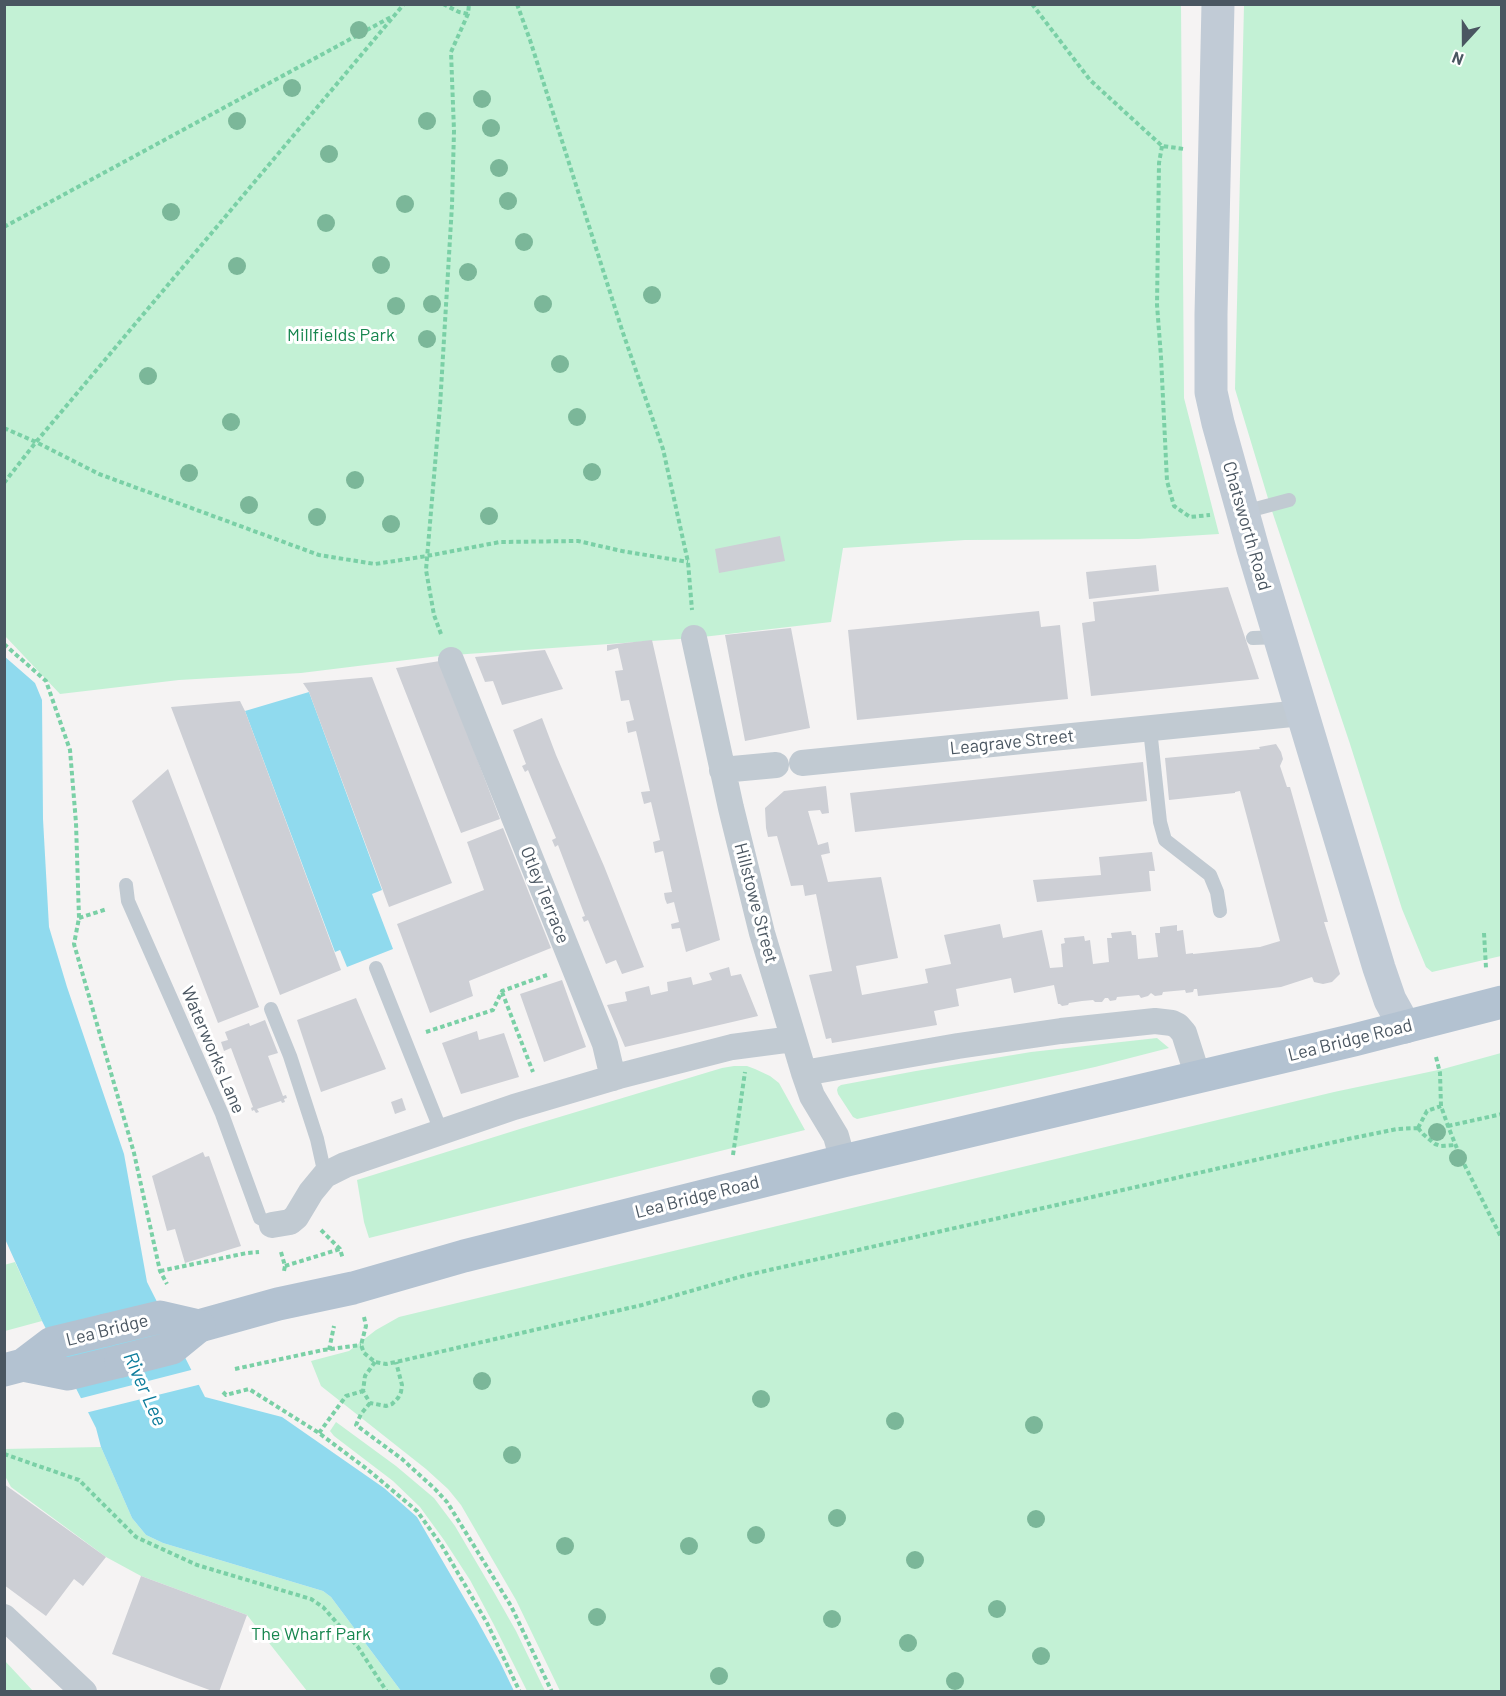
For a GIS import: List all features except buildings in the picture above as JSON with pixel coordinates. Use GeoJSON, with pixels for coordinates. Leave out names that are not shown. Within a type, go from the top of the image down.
{"type":"FeatureCollection","features":[{"type":"Feature","properties":{"kind":"main road","name":"Lea Bridge Road"},"geometry":{"type":"LineString","coordinates":[[210,1322],[278,1304],[354,1288],[464,1256],[843,1161],[1502,1002]]}},
{"type":"Feature","properties":{"kind":"main road","name":"Lea Bridge"},"geometry":{"type":"LineString","coordinates":[[14,1368],[52,1343],[160,1317],[210,1322]]}},
{"type":"Feature","properties":{"kind":"main road","name":"Lea Bridge"},"geometry":{"type":"LineString","coordinates":[[14,1368],[68,1374],[172,1348],[210,1322]]}},
{"type":"Feature","properties":{"kind":"street","name":"Chatsworth Road"},"geometry":{"type":"LineString","coordinates":[[1218,4],[1211,392],[1218,423],[1229,514],[1253,549],[1266,637],[1302,713],[1385,988],[1405,1027]]}},
{"type":"Feature","properties":{"kind":"street","name":"Hillstowe Street"},"geometry":{"type":"LineString","coordinates":[[694,638],[722,770],[762,933],[812,1096],[836,1137],[843,1161]]}},
{"type":"Feature","properties":{"kind":"street","name":"Otley Terrace"},"geometry":{"type":"LineString","coordinates":[[451,660],[605,1044],[613,1078]]}},
{"type":"Feature","properties":{"kind":"street","name":"Leagrave Street"},"geometry":{"type":"LineString","coordinates":[[802,763],[1302,713]]}},
{"type":"Feature","properties":{"kind":"street","name":"Leagrave Street"},"geometry":{"type":"LineString","coordinates":[[722,770],[776,765]]}},
{"type":"Feature","properties":{"kind":"street"},"geometry":{"type":"LineString","coordinates":[[804,1073],[958,1046],[1061,1031],[1155,1021],[1172,1023],[1184,1033],[1198,1077]]}},
{"type":"Feature","properties":{"kind":"street"},"geometry":{"type":"LineString","coordinates":[[272,1224],[290,1222],[296,1217],[311,1192],[325,1175],[345,1165],[441,1131],[543,1098],[732,1047],[793,1040]]}},
{"type":"Feature","properties":{"kind":"street"},"geometry":{"type":"LineString","coordinates":[[4,1617],[84,1692]]}},
{"type":"Feature","properties":{"kind":"lane"},"geometry":{"type":"LineString","coordinates":[[1229,514],[1289,500]]}},
{"type":"Feature","properties":{"kind":"lane"},"geometry":{"type":"LineString","coordinates":[[1150,729],[1160,822],[1165,840],[1210,875],[1217,892],[1220,911]]}},
{"type":"Feature","properties":{"kind":"lane","name":"Leagrave Street"},"geometry":{"type":"LineString","coordinates":[[776,765],[802,763]]}},
{"type":"Feature","properties":{"kind":"lane","name":"Waterworks Lane"},"geometry":{"type":"LineString","coordinates":[[126,885],[128,901],[222,1114],[260,1218],[272,1224]]}},
{"type":"Feature","properties":{"kind":"lane"},"geometry":{"type":"LineString","coordinates":[[376,968],[441,1131]]}},
{"type":"Feature","properties":{"kind":"lane"},"geometry":{"type":"LineString","coordinates":[[271,1009],[290,1056],[317,1139],[325,1175]]}},
{"type":"Feature","properties":{"kind":"path"},"geometry":{"type":"LineString","coordinates":[[4,483],[404,4]]}},
{"type":"Feature","properties":{"kind":"path"},"geometry":{"type":"LineString","coordinates":[[443,4],[468,14]]}},
{"type":"Feature","properties":{"kind":"path"},"geometry":{"type":"LineString","coordinates":[[451,660],[434,615],[426,570],[439,417],[452,205],[454,131],[450,52],[468,14],[469,4]]}},
{"type":"Feature","properties":{"kind":"path"},"geometry":{"type":"LineString","coordinates":[[517,4],[622,330],[663,449],[688,562],[694,638]]}},
{"type":"Feature","properties":{"kind":"path"},"geometry":{"type":"LineString","coordinates":[[1032,4],[1090,80],[1162,146],[1179,149]]}},
{"type":"Feature","properties":{"kind":"path"},"geometry":{"type":"LineString","coordinates":[[4,227],[396,15]]}},
{"type":"Feature","properties":{"kind":"path"},"geometry":{"type":"LineString","coordinates":[[1162,146],[1159,163],[1157,305],[1167,481],[1174,506],[1190,517],[1229,514]]}},
{"type":"Feature","properties":{"kind":"path"},"geometry":{"type":"LineString","coordinates":[[4,428],[99,474],[319,555],[375,564],[500,542],[578,541],[688,562]]}},
{"type":"Feature","properties":{"kind":"path"},"geometry":{"type":"LineString","coordinates":[[4,644],[46,681],[70,750],[80,918],[74,944],[134,1154],[160,1270],[167,1286]]}},
{"type":"Feature","properties":{"kind":"path"},"geometry":{"type":"LineString","coordinates":[[1484,933],[1486,968]]}},
{"type":"Feature","properties":{"kind":"path"},"geometry":{"type":"LineString","coordinates":[[405,1039],[493,1010],[502,992],[573,965]]}},
{"type":"Feature","properties":{"kind":"path"},"geometry":{"type":"LineString","coordinates":[[502,992],[543,1098]]}},
{"type":"Feature","properties":{"kind":"path"},"geometry":{"type":"LineString","coordinates":[[1436,1057],[1440,1073],[1441,1106],[1448,1126],[1455,1145],[1502,1239]]}},
{"type":"Feature","properties":{"kind":"path"},"geometry":{"type":"LineString","coordinates":[[733,1155],[746,1066]]}},
{"type":"Feature","properties":{"kind":"path"},"geometry":{"type":"LineString","coordinates":[[1418,1128],[1427,1111],[1441,1106]]}},
{"type":"Feature","properties":{"kind":"path"},"geometry":{"type":"LineString","coordinates":[[1448,1126],[1502,1114]]}},
{"type":"Feature","properties":{"kind":"path"},"geometry":{"type":"LineString","coordinates":[[1418,1128],[1428,1140],[1435,1144],[1455,1145]]}},
{"type":"Feature","properties":{"kind":"path"},"geometry":{"type":"LineString","coordinates":[[363,1316],[366,1326],[362,1345],[364,1353],[375,1362],[386,1364],[642,1305],[755,1274],[1348,1139],[1418,1128]]}},
{"type":"Feature","properties":{"kind":"path"},"geometry":{"type":"LineString","coordinates":[[285,1266],[340,1249]]}},
{"type":"Feature","properties":{"kind":"path"},"geometry":{"type":"LineString","coordinates":[[160,1270],[270,1251]]}},
{"type":"Feature","properties":{"kind":"path"},"geometry":{"type":"LineString","coordinates":[[329,1350],[334,1326]]}},
{"type":"Feature","properties":{"kind":"path"},"geometry":{"type":"LineString","coordinates":[[236,1369],[362,1345]]}},
{"type":"Feature","properties":{"kind":"path"},"geometry":{"type":"LineString","coordinates":[[375,1362],[365,1376],[363,1391],[370,1403],[386,1406],[398,1398],[402,1385],[396,1362]]}},
{"type":"Feature","properties":{"kind":"path"},"geometry":{"type":"LineString","coordinates":[[223,1392],[226,1395],[249,1389],[319,1433],[382,1480],[417,1511],[442,1546],[487,1623],[520,1692]]}},
{"type":"Feature","properties":{"kind":"path"},"geometry":{"type":"LineString","coordinates":[[319,1433],[346,1396],[363,1391]]}},
{"type":"Feature","properties":{"kind":"path"},"geometry":{"type":"LineString","coordinates":[[370,1403],[356,1425],[402,1460],[447,1502],[511,1605],[552,1692]]}},
{"type":"Feature","properties":{"kind":"path"},"geometry":{"type":"LineString","coordinates":[[4,1454],[79,1480],[136,1537],[197,1565],[311,1599],[323,1607],[358,1647],[387,1692]]}},
{"type":"Feature","properties":{"kind":"green space","name":"Millfields Park"},"geometry":{"type":"Polygon","coordinates":[[[4,5],[1181,5],[1184,398],[1219,534],[1138,539],[965,540],[843,548],[831,622],[694,638],[439,656],[301,673],[179,680],[60,694],[5,636],[4,5]]]}},
{"type":"Feature","properties":{"kind":"green space"},"geometry":{"type":"Polygon","coordinates":[[[1244,5],[1501,5],[1501,956],[1432,972],[1426,967],[1402,909],[1350,744],[1270,505],[1235,389],[1244,5]]]}},
{"type":"Feature","properties":{"kind":"green space"},"geometry":{"type":"Polygon","coordinates":[[[1157,1038],[1169,1048],[1095,1067],[857,1119],[853,1117],[837,1090],[841,1085],[1031,1052],[1157,1038]]]}},
{"type":"Feature","properties":{"kind":"green space"},"geometry":{"type":"Polygon","coordinates":[[[1501,1053],[1501,1691],[560,1691],[516,1600],[461,1505],[448,1489],[426,1469],[321,1386],[311,1361],[349,1351],[376,1330],[399,1317],[1334,1092],[1443,1069],[1501,1053]]]}},
{"type":"Feature","properties":{"kind":"green space"},"geometry":{"type":"Polygon","coordinates":[[[734,1066],[747,1066],[755,1069],[779,1083],[805,1130],[369,1238],[357,1180],[734,1066]]]}},
{"type":"Feature","properties":{"kind":"green space"},"geometry":{"type":"Polygon","coordinates":[[[15,1262],[42,1321],[5,1331],[4,1265],[15,1262]]]}},
{"type":"Feature","properties":{"kind":"green space"},"geometry":{"type":"Polygon","coordinates":[[[336,1422],[396,1466],[434,1498],[455,1526],[495,1594],[545,1691],[527,1691],[470,1580],[444,1540],[420,1507],[393,1481],[334,1436],[330,1431],[336,1422]]]}},
{"type":"Feature","properties":{"kind":"green space","name":"The Wharf Park"},"geometry":{"type":"Polygon","coordinates":[[[101,1447],[132,1518],[146,1535],[163,1543],[323,1591],[331,1597],[401,1691],[307,1691],[247,1615],[141,1576],[106,1557],[11,1487],[5,1476],[4,1449],[101,1447]]]}},
{"type":"Feature","properties":{"kind":"green space"},"geometry":{"type":"Polygon","coordinates":[[[5,1661],[33,1691],[5,1691],[5,1661]]]}},
{"type":"Feature","properties":{"kind":"water","name":"River Lee"},"geometry":{"type":"Polygon","coordinates":[[[4,656],[35,683],[42,700],[43,819],[49,927],[124,1154],[147,1282],[205,1397],[282,1417],[384,1488],[417,1517],[477,1620],[514,1691],[401,1691],[331,1597],[323,1591],[163,1543],[146,1535],[132,1518],[101,1447],[96,1428],[42,1321],[5,1239],[4,656]]]}},
{"type":"Feature","properties":{"kind":"water"},"geometry":{"type":"Polygon","coordinates":[[[309,692],[382,890],[372,894],[393,949],[347,967],[340,950],[335,952],[245,711],[309,692]]]}},
{"type":"Feature","properties":{"kind":"pier"},"geometry":{"type":"Polygon","coordinates":[[[195,1369],[202,1384],[85,1413],[78,1399],[195,1369]]]}}]}
